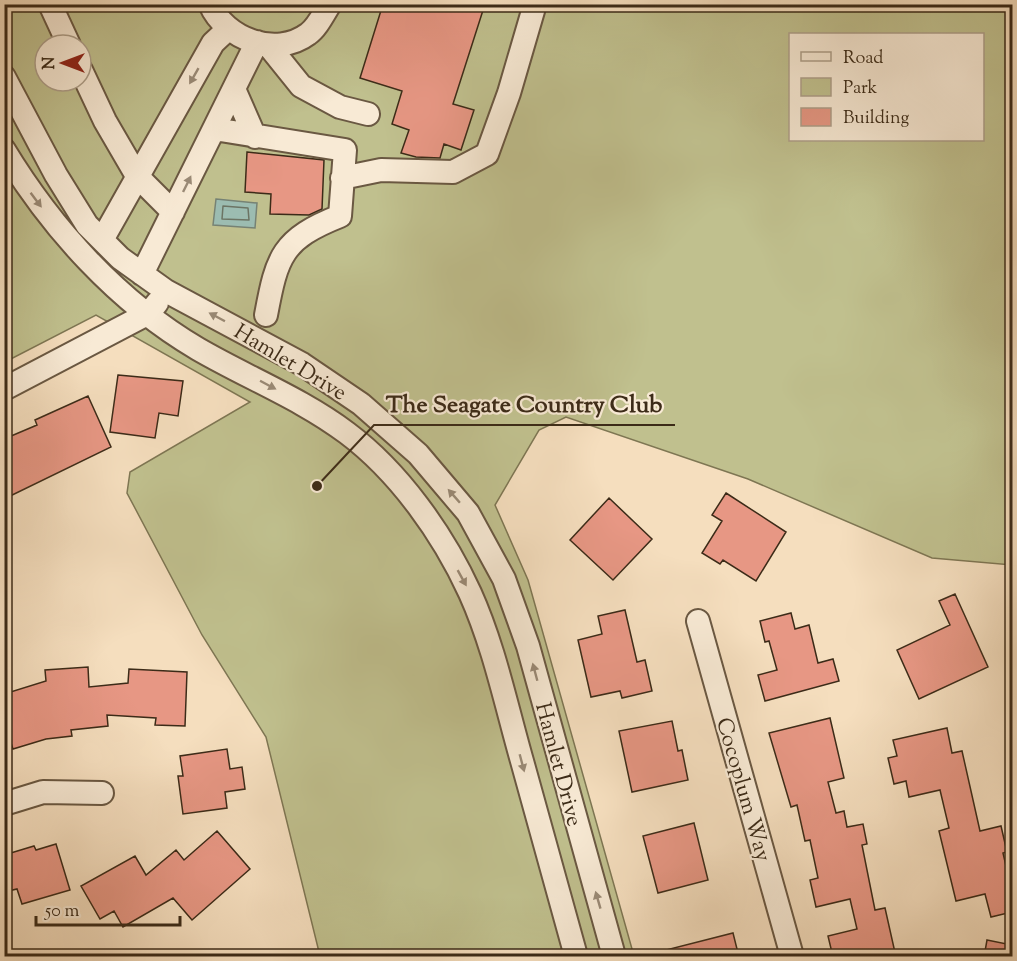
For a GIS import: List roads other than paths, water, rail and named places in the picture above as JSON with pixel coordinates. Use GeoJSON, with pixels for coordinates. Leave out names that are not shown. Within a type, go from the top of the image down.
{"type":"FeatureCollection","features":[{"type":"Feature","properties":{"kind":"street"},"geometry":{"type":"LineString","coordinates":[[50,4],[63,33]]}},
{"type":"Feature","properties":{"kind":"street"},"geometry":{"type":"LineString","coordinates":[[210,4],[214,13],[228,29],[247,40],[262,44],[289,43],[309,34],[330,4]]}},
{"type":"Feature","properties":{"kind":"street"},"geometry":{"type":"LineString","coordinates":[[342,178],[381,170],[453,172],[487,154],[509,93],[535,4]]}},
{"type":"Feature","properties":{"kind":"street"},"geometry":{"type":"LineString","coordinates":[[102,240],[213,43],[228,29]]}},
{"type":"Feature","properties":{"kind":"street"},"geometry":{"type":"LineString","coordinates":[[142,274],[234,89],[262,44]]}},
{"type":"Feature","properties":{"kind":"street"},"geometry":{"type":"LineString","coordinates":[[262,44],[301,86],[340,107],[368,114]]}},
{"type":"Feature","properties":{"kind":"street","name":"Hamlet Drive"},"geometry":{"type":"LineString","coordinates":[[4,77],[56,175],[87,225],[120,258],[166,291],[272,346],[361,404],[418,454],[468,513],[504,579],[528,646],[614,957]]}},
{"type":"Feature","properties":{"kind":"street"},"geometry":{"type":"LineString","coordinates":[[234,89],[255,136]]}},
{"type":"Feature","properties":{"kind":"street"},"geometry":{"type":"LineString","coordinates":[[92,93],[105,121],[137,176],[173,212]]}},
{"type":"Feature","properties":{"kind":"street"},"geometry":{"type":"LineString","coordinates":[[214,129],[345,150],[340,216],[303,235],[285,249],[276,265],[266,315],[272,346]]}},
{"type":"Feature","properties":{"kind":"street","name":"Hamlet Drive"},"geometry":{"type":"LineString","coordinates":[[4,150],[33,197],[69,241],[109,281],[197,348],[295,400],[348,434],[397,480],[438,535],[469,592],[490,646],[576,957]]}},
{"type":"Feature","properties":{"kind":"street"},"geometry":{"type":"LineString","coordinates":[[4,388],[149,313],[166,291]]}},
{"type":"Feature","properties":{"kind":"street"},"geometry":{"type":"LineString","coordinates":[[241,330],[266,315]]}},
{"type":"Feature","properties":{"kind":"street","name":"Cocoplum Way"},"geometry":{"type":"LineString","coordinates":[[698,621],[792,957]]}},
{"type":"Feature","properties":{"kind":"street"},"geometry":{"type":"LineString","coordinates":[[4,804],[43,792],[102,793]]}},
{"type":"Feature","properties":{"kind":"water"},"geometry":{"type":"Polygon","coordinates":[[[216,199],[257,203],[255,228],[213,225],[216,199]]]}},
{"type":"Feature","properties":{"kind":"place","name":"The Seagate Country Club"},"geometry":{"type":"Point","coordinates":[317,486]}}]}
